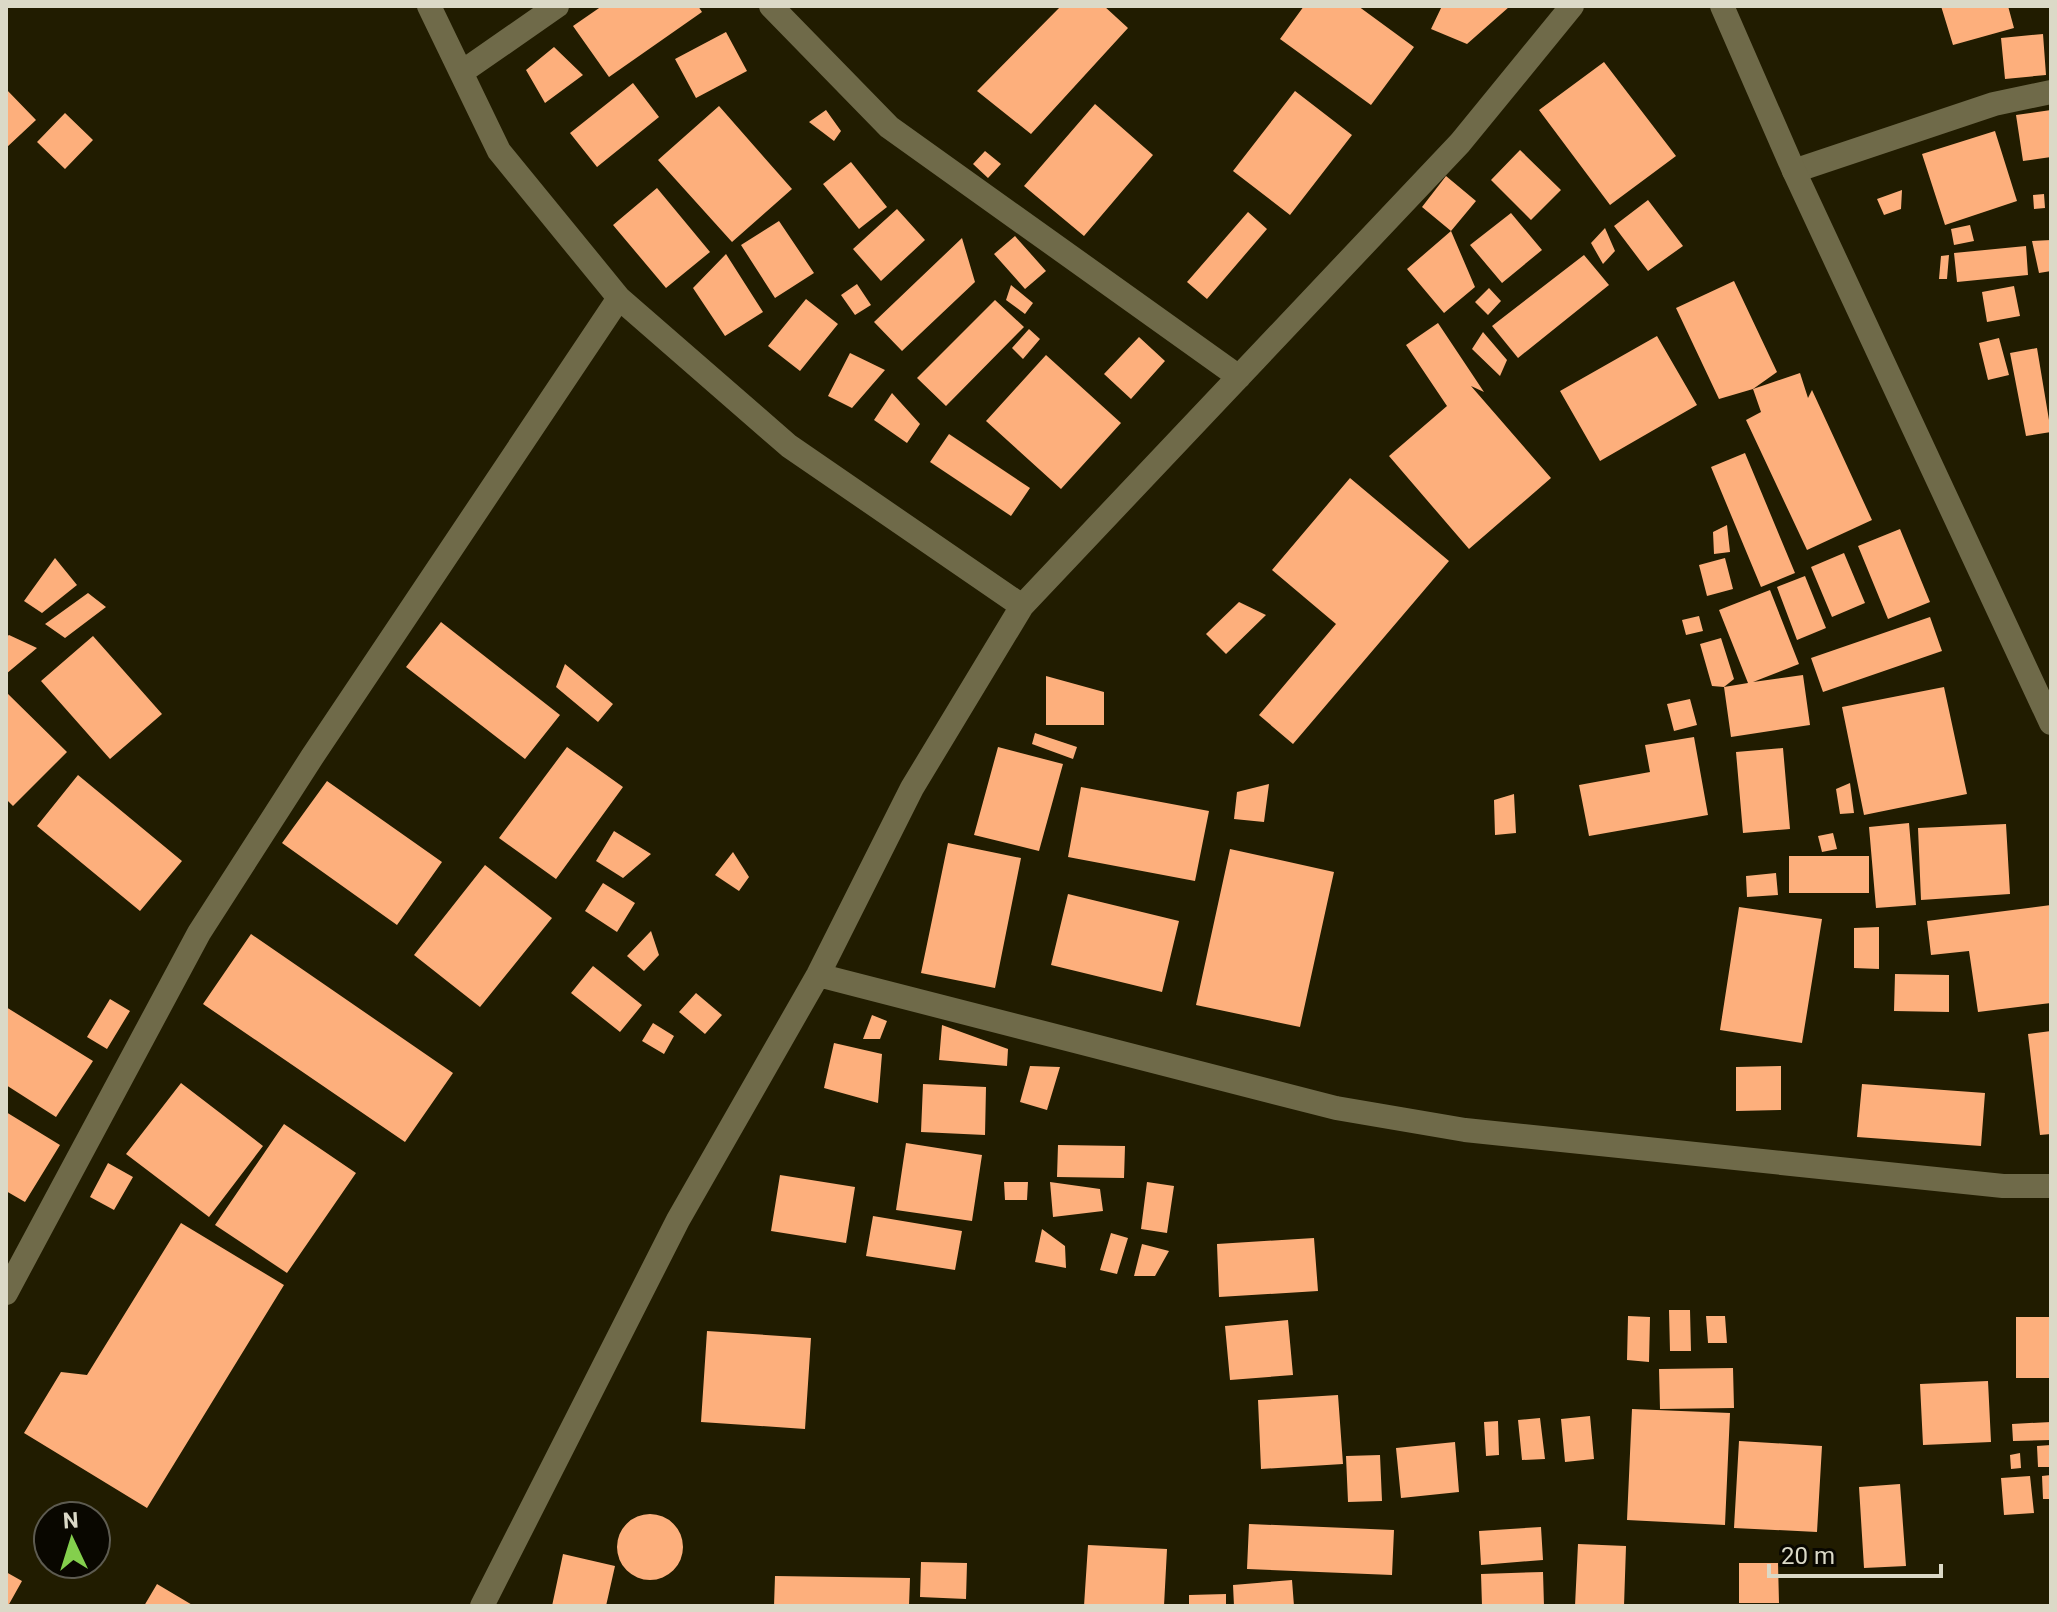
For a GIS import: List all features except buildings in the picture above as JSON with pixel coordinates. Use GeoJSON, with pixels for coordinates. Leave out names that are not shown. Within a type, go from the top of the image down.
{"type":"FeatureCollection","features":[{"type":"Feature","properties":{"kind":"street"},"geometry":{"type":"LineString","coordinates":[[429,6],[499,151],[619,298],[789,446],[1022,606]]}},
{"type":"Feature","properties":{"kind":"street"},"geometry":{"type":"LineString","coordinates":[[462,72],[557,6]]}},
{"type":"Feature","properties":{"kind":"street"},"geometry":{"type":"LineString","coordinates":[[771,6],[889,127],[1239,377]]}},
{"type":"Feature","properties":{"kind":"street"},"geometry":{"type":"LineString","coordinates":[[482,1606],[678,1220],[818,975],[912,788],[1022,606],[1460,143],[1572,6]]}},
{"type":"Feature","properties":{"kind":"street"},"geometry":{"type":"LineString","coordinates":[[1722,6],[1794,171],[2051,723]]}},
{"type":"Feature","properties":{"kind":"street"},"geometry":{"type":"LineString","coordinates":[[1794,171],[1994,104],[2051,92]]}},
{"type":"Feature","properties":{"kind":"street"},"geometry":{"type":"LineString","coordinates":[[6,1293],[199,933],[312,757],[619,298]]}},
{"type":"Feature","properties":{"kind":"street"},"geometry":{"type":"LineString","coordinates":[[818,975],[1336,1108],[1465,1130],[2003,1186],[2051,1186]]}}]}
